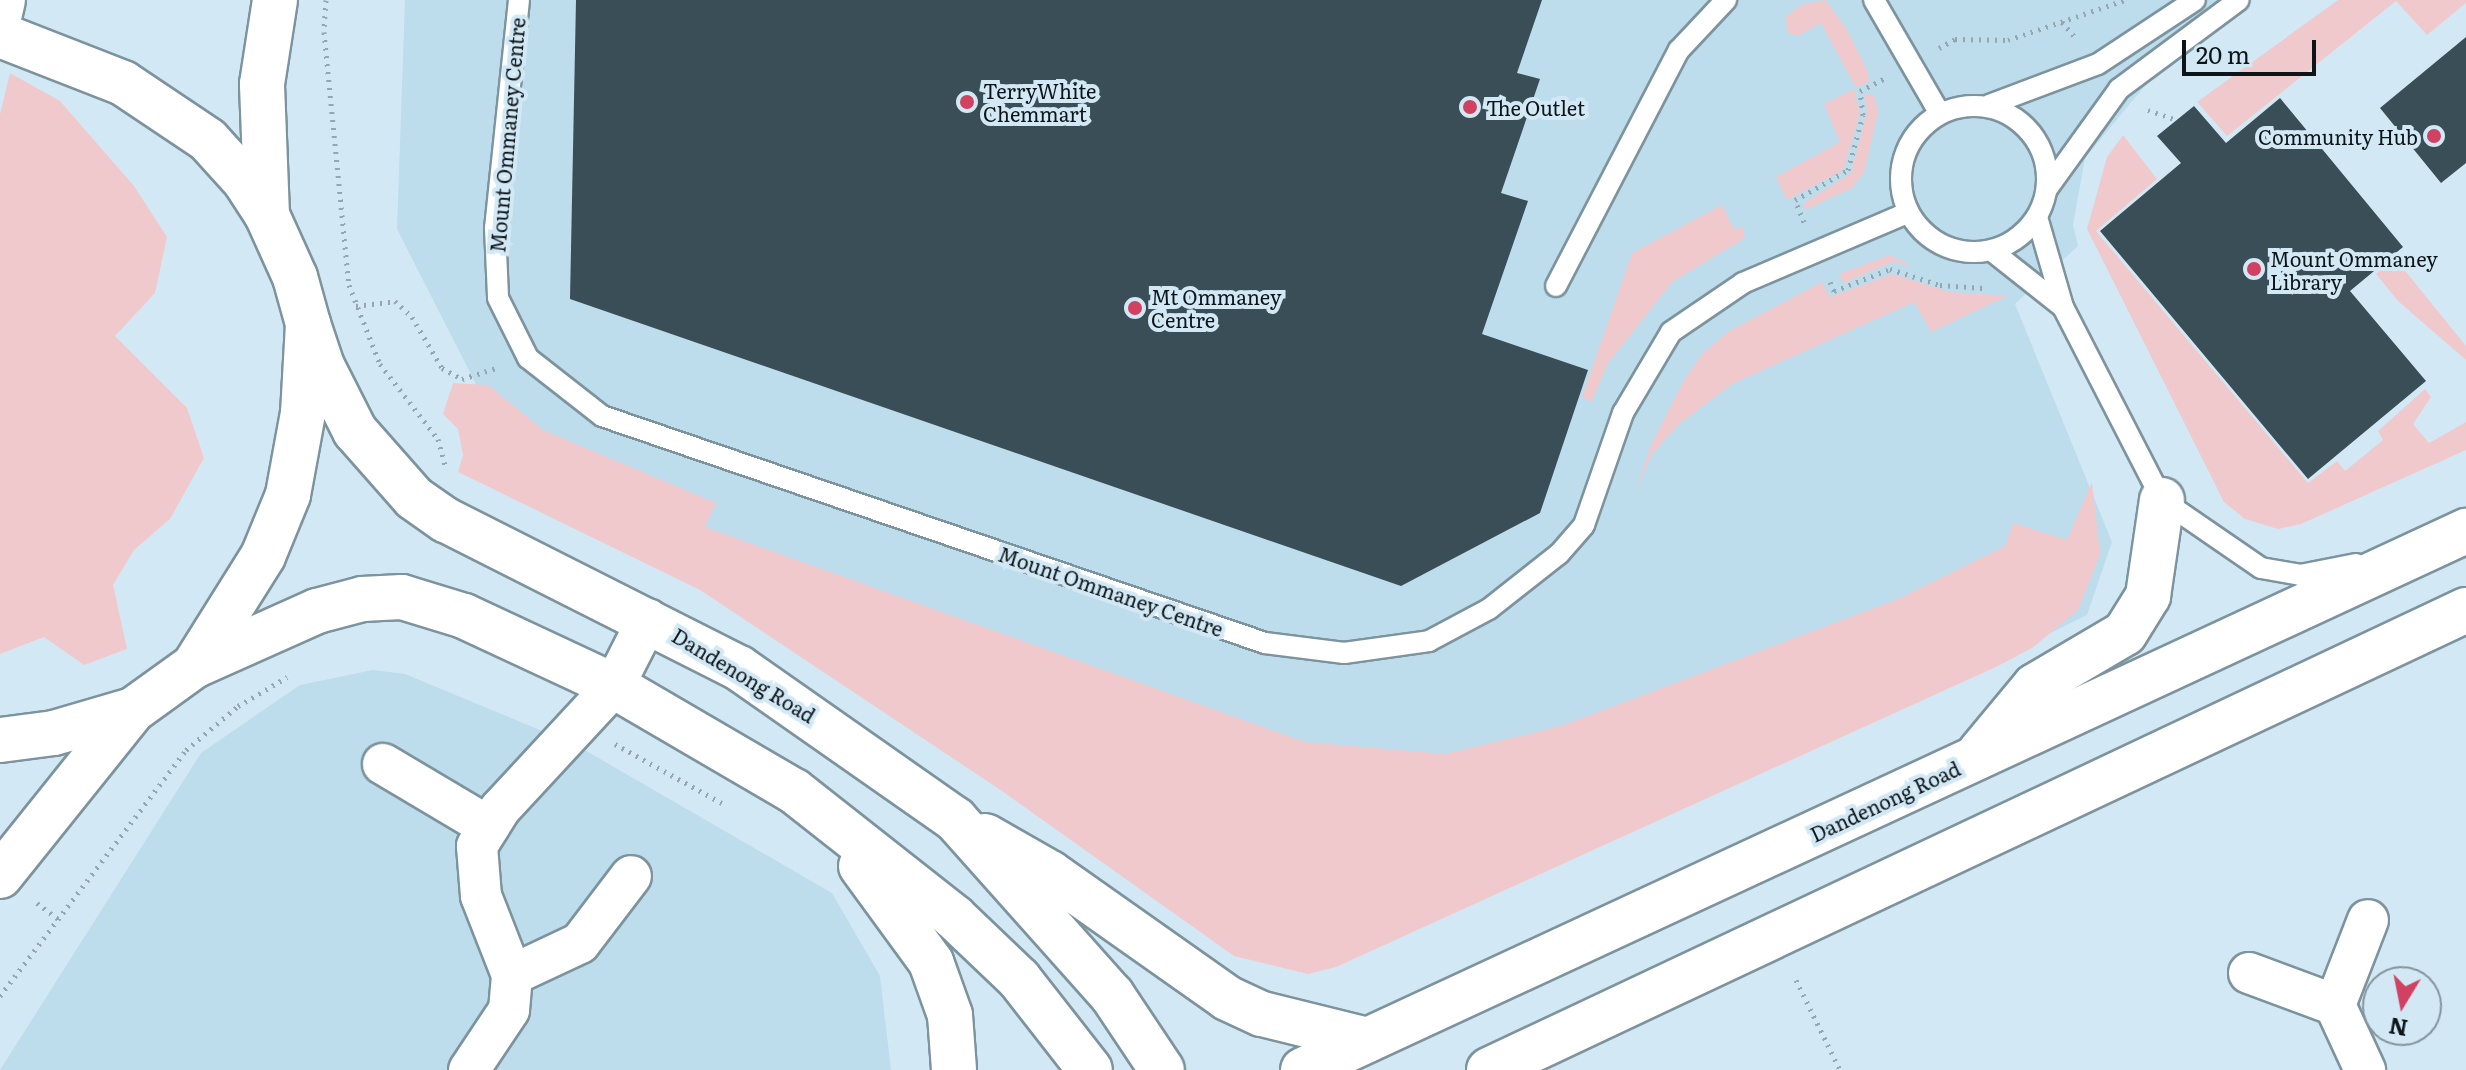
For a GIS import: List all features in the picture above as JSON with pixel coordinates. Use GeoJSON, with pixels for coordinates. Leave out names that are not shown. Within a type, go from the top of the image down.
{"type":"FeatureCollection","features":[{"type":"Feature","properties":{"kind":"main road"},"geometry":{"type":"LineString","coordinates":[[0,13],[3,0]]}},
{"type":"Feature","properties":{"kind":"main road"},"geometry":{"type":"LineString","coordinates":[[267,215],[262,84],[275,0]]}},
{"type":"Feature","properties":{"kind":"main road"},"geometry":{"type":"LineString","coordinates":[[0,35],[123,83],[169,110],[208,140],[245,181],[267,215]]}},
{"type":"Feature","properties":{"kind":"main road","name":"Dandenong Road"},"geometry":{"type":"LineString","coordinates":[[267,215],[291,267],[322,366],[355,431],[392,478],[433,511],[648,619],[752,676],[955,819],[1112,995],[1162,1070]]}},
{"type":"Feature","properties":{"kind":"main road"},"geometry":{"type":"LineString","coordinates":[[194,666],[263,556],[288,495],[303,413],[308,324]]}},
{"type":"Feature","properties":{"kind":"main road"},"geometry":{"type":"LineString","coordinates":[[1974,760],[2035,686],[2125,633],[2148,596],[2162,500]]}},
{"type":"Feature","properties":{"kind":"main road","name":"Dandenong Road"},"geometry":{"type":"LineString","coordinates":[[1303,1070],[2466,531]]}},
{"type":"Feature","properties":{"kind":"main road"},"geometry":{"type":"LineString","coordinates":[[12,884],[133,710],[194,666],[340,603],[402,597],[464,616],[614,686],[707,736],[802,798],[954,917],[1019,979],[1090,1070]]}},
{"type":"Feature","properties":{"kind":"main road"},"geometry":{"type":"LineString","coordinates":[[1489,1070],[2466,610]]}},
{"type":"Feature","properties":{"kind":"main road"},"geometry":{"type":"LineString","coordinates":[[0,740],[54,733],[133,710]]}},
{"type":"Feature","properties":{"kind":"main road"},"geometry":{"type":"LineString","coordinates":[[802,798],[888,898],[931,962],[950,1015],[954,1070]]}},
{"type":"Feature","properties":{"kind":"main road"},"geometry":{"type":"LineString","coordinates":[[955,819],[1050,873],[1227,998],[1262,1014],[1367,1040]]}},
{"type":"Feature","properties":{"kind":"street"},"geometry":{"type":"LineString","coordinates":[[469,1070],[509,1010],[512,975],[481,896],[477,846],[489,827],[614,686],[648,619]]}},
{"type":"Feature","properties":{"kind":"street"},"geometry":{"type":"LineString","coordinates":[[383,764],[489,827]]}},
{"type":"Feature","properties":{"kind":"street"},"geometry":{"type":"LineString","coordinates":[[512,975],[580,943],[631,876]]}},
{"type":"Feature","properties":{"kind":"street"},"geometry":{"type":"LineString","coordinates":[[2335,1005],[2368,920]]}},
{"type":"Feature","properties":{"kind":"street"},"geometry":{"type":"LineString","coordinates":[[2249,973],[2335,1005],[2365,1070]]}},
{"type":"Feature","properties":{"kind":"lane","name":"Mount Ommaney Centre"},"geometry":{"type":"LineString","coordinates":[[519,0],[495,228],[498,298],[528,358],[602,416],[1252,639],[1344,653],[1429,641],[1489,609],[1559,554],[1584,525],[1623,413],[1671,332],[1743,283],[1814,248],[1905,214]]}},
{"type":"Feature","properties":{"kind":"lane"},"geometry":{"type":"LineString","coordinates":[[1556,286],[1679,50],[1726,0]]}},
{"type":"Feature","properties":{"kind":"lane"},"geometry":{"type":"LineString","coordinates":[[1874,0],[1939,112]]}},
{"type":"Feature","properties":{"kind":"lane"},"geometry":{"type":"LineString","coordinates":[[2169,20],[2180,0]]}},
{"type":"Feature","properties":{"kind":"lane"},"geometry":{"type":"LineString","coordinates":[[2195,0],[2098,64],[1989,105],[1939,112],[1911,143],[1902,166],[1899,189],[1905,214],[1945,247],[1992,251],[2017,238],[2037,217],[2047,189],[2119,89],[2239,0]]}},
{"type":"Feature","properties":{"kind":"lane"},"geometry":{"type":"LineString","coordinates":[[1989,105],[2010,113],[2032,133],[2048,167],[2047,189]]}},
{"type":"Feature","properties":{"kind":"lane"},"geometry":{"type":"LineString","coordinates":[[2037,217],[2063,307],[2162,500],[2261,568],[2300,575],[2419,553]]}},
{"type":"Feature","properties":{"kind":"lane"},"geometry":{"type":"LineString","coordinates":[[1992,251],[2063,307]]}},
{"type":"Feature","properties":{"kind":"path"},"geometry":{"type":"LineString","coordinates":[[326,0],[324,32],[356,306],[380,364],[445,453],[444,479],[433,511]]}},
{"type":"Feature","properties":{"kind":"path"},"geometry":{"type":"LineString","coordinates":[[1795,200],[1834,291],[1890,269],[1940,285],[1989,288]]}},
{"type":"Feature","properties":{"kind":"path"},"geometry":{"type":"LineString","coordinates":[[356,306],[395,301],[412,317],[442,368],[462,379],[528,358]]}},
{"type":"Feature","properties":{"kind":"path"},"geometry":{"type":"LineString","coordinates":[[0,996],[186,750],[238,706],[293,673]]}},
{"type":"Feature","properties":{"kind":"path"},"geometry":{"type":"LineString","coordinates":[[579,723],[711,800],[733,807]]}},
{"type":"Feature","properties":{"kind":"path"},"geometry":{"type":"LineString","coordinates":[[12,884],[58,919]]}},
{"type":"Feature","properties":{"kind":"path"},"geometry":{"type":"LineString","coordinates":[[1796,980],[1840,1070]]}},
{"type":"Feature","properties":{"kind":"shaded area","name":"Mt Ommaney Centre"},"geometry":{"type":"Polygon","coordinates":[[[405,0],[2250,0],[2163,64],[2085,158],[2073,225],[2078,246],[2015,304],[2112,542],[2087,615],[1872,722],[1450,909],[512,455],[397,229],[405,0]]]}},
{"type":"Feature","properties":{"kind":"shaded area"},"geometry":{"type":"Polygon","coordinates":[[[1825,0],[1846,28],[1867,70],[1869,81],[1856,88],[1821,23],[1797,36],[1787,32],[1786,16],[1803,4],[1825,0]]]}},
{"type":"Feature","properties":{"kind":"shaded area"},"geometry":{"type":"Polygon","coordinates":[[[2338,0],[2466,0],[2466,3],[2427,35],[2396,1],[2227,136],[2197,102],[2338,0]]]}},
{"type":"Feature","properties":{"kind":"shaded area"},"geometry":{"type":"Polygon","coordinates":[[[10,73],[60,101],[134,186],[167,237],[155,293],[115,336],[187,408],[204,458],[170,519],[134,550],[113,585],[127,649],[84,665],[44,637],[0,654],[0,114],[10,73]]]}},
{"type":"Feature","properties":{"kind":"shaded area"},"geometry":{"type":"Polygon","coordinates":[[[1854,89],[1860,113],[1843,170],[1787,200],[1776,177],[1840,142],[1824,104],[1854,89]]]}},
{"type":"Feature","properties":{"kind":"shaded area"},"geometry":{"type":"Polygon","coordinates":[[[1864,94],[1874,95],[1878,112],[1864,172],[1852,188],[1805,210],[1804,203],[1851,173],[1867,111],[1864,94]]]}},
{"type":"Feature","properties":{"kind":"shaded area"},"geometry":{"type":"Polygon","coordinates":[[[2123,135],[2157,179],[2096,231],[2308,483],[2337,461],[2345,471],[2383,440],[2378,431],[2425,389],[2431,397],[2413,424],[2429,443],[2466,422],[2466,450],[2301,524],[2278,529],[2245,519],[2224,502],[2087,229],[2107,157],[2123,135]]]}},
{"type":"Feature","properties":{"kind":"shaded area"},"geometry":{"type":"Polygon","coordinates":[[[1722,205],[1734,230],[1742,226],[1745,238],[1672,282],[1608,363],[1591,402],[1582,397],[1632,253],[1722,205]]]}},
{"type":"Feature","properties":{"kind":"shaded area"},"geometry":{"type":"Polygon","coordinates":[[[1890,255],[1912,267],[1892,262],[1844,283],[1839,274],[1890,255]]]}},
{"type":"Feature","properties":{"kind":"shaded area"},"geometry":{"type":"Polygon","coordinates":[[[2394,257],[2466,346],[2466,360],[2398,301],[2376,274],[2394,257]]]}},
{"type":"Feature","properties":{"kind":"shaded area"},"geometry":{"type":"Polygon","coordinates":[[[1892,274],[1950,292],[2007,296],[1931,332],[1914,302],[1732,384],[1678,425],[1652,454],[1635,492],[1652,443],[1684,380],[1703,353],[1729,331],[1822,282],[1830,297],[1892,274]]]}},
{"type":"Feature","properties":{"kind":"shaded area"},"geometry":{"type":"Polygon","coordinates":[[[453,383],[488,385],[543,430],[716,503],[705,527],[1305,742],[1445,754],[1561,726],[1898,599],[2005,546],[2013,523],[2067,540],[2092,482],[2100,554],[2078,610],[2032,648],[1336,967],[1308,974],[1234,956],[1002,791],[700,590],[458,472],[463,455],[458,429],[443,414],[453,383]]]}},
{"type":"Feature","properties":{"kind":"shaded area"},"geometry":{"type":"Polygon","coordinates":[[[373,670],[405,674],[576,745],[832,893],[880,976],[891,1070],[0,1070],[201,753],[300,685],[373,670]]]}},
{"type":"Feature","properties":{"kind":"building","name":"Mt Ommaney Centre"},"geometry":{"type":"Polygon","coordinates":[[[576,0],[1542,0],[1517,73],[1540,79],[1501,193],[1528,201],[1482,334],[1588,370],[1540,513],[1401,586],[570,299],[576,0]]]}},
{"type":"Feature","properties":{"kind":"building","name":"Community Hub"},"geometry":{"type":"Polygon","coordinates":[[[2466,37],[2466,163],[2441,183],[2380,108],[2466,37]]]}},
{"type":"Feature","properties":{"kind":"building","name":"Mount Ommaney Library"},"geometry":{"type":"Polygon","coordinates":[[[2280,98],[2403,247],[2350,291],[2426,381],[2308,479],[2100,231],[2181,163],[2157,136],[2194,106],[2226,143],[2280,98]]]}},
{"type":"Feature","properties":{"kind":"place","name":"TerryWhite Chemmart"},"geometry":{"type":"Point","coordinates":[967,102]}},
{"type":"Feature","properties":{"kind":"place","name":"The Outlet"},"geometry":{"type":"Point","coordinates":[1470,107]}},
{"type":"Feature","properties":{"kind":"place","name":"Community Hub"},"geometry":{"type":"Point","coordinates":[2434,136]}},
{"type":"Feature","properties":{"kind":"place","name":"Mount Ommaney Library"},"geometry":{"type":"Point","coordinates":[2254,269]}},
{"type":"Feature","properties":{"kind":"place","name":"Mt Ommaney Centre"},"geometry":{"type":"Point","coordinates":[1135,308]}}]}
